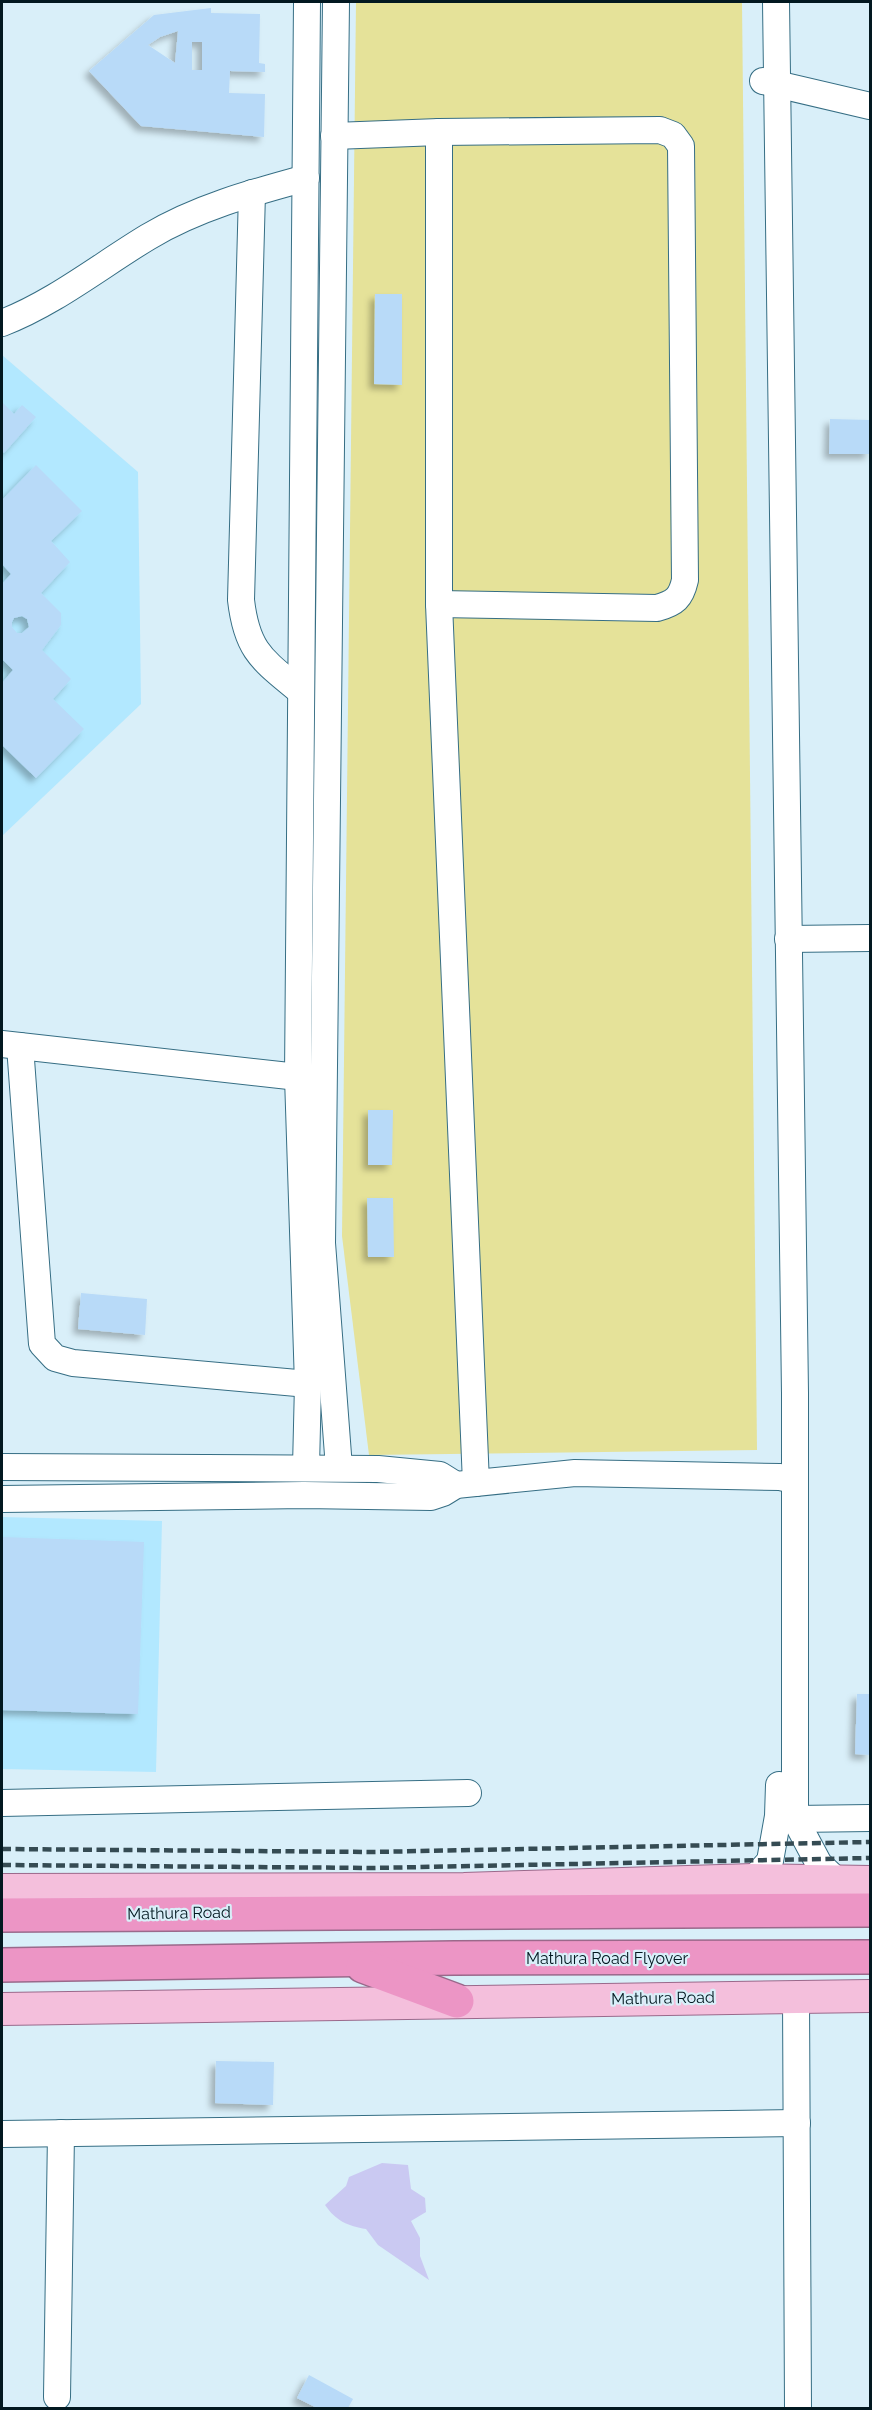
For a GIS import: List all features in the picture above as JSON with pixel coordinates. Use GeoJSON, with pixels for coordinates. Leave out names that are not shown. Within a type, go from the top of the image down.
{"type":"FeatureCollection","features":[{"type":"Feature","properties":{"kind":"highway"},"geometry":{"type":"LineString","coordinates":[[472,1900],[870,1910]]}},
{"type":"Feature","properties":{"kind":"highway","name":"Mathura Road"},"geometry":{"type":"LineString","coordinates":[[2,1915],[393,1911],[472,1900]]}},
{"type":"Feature","properties":{"kind":"highway","name":"Mathura Road Flyover"},"geometry":{"type":"LineString","coordinates":[[344,1960],[870,1957]]}},
{"type":"Feature","properties":{"kind":"highway"},"geometry":{"type":"LineString","coordinates":[[2,1965],[344,1960],[456,2001]]}},
{"type":"Feature","properties":{"kind":"main road"},"geometry":{"type":"LineString","coordinates":[[2,1890],[472,1900],[753,1880],[870,1882]]}},
{"type":"Feature","properties":{"kind":"main road","name":"Mathura Road"},"geometry":{"type":"LineString","coordinates":[[2,2009],[870,1996]]}},
{"type":"Feature","properties":{"kind":"street"},"geometry":{"type":"LineString","coordinates":[[306,1467],[308,1383],[298,1077],[307,2]]}},
{"type":"Feature","properties":{"kind":"street"},"geometry":{"type":"LineString","coordinates":[[336,2],[322,1243],[339,1468]]}},
{"type":"Feature","properties":{"kind":"street"},"geometry":{"type":"LineString","coordinates":[[753,1880],[770,1861],[778,1816],[787,1479],[788,939],[769,83],[762,2]]}},
{"type":"Feature","properties":{"kind":"street"},"geometry":{"type":"LineString","coordinates":[[776,2],[769,83],[787,1479],[795,1819],[819,1864],[838,1882]]}},
{"type":"Feature","properties":{"kind":"street"},"geometry":{"type":"LineString","coordinates":[[769,83],[870,106]]}},
{"type":"Feature","properties":{"kind":"street"},"geometry":{"type":"LineString","coordinates":[[334,136],[439,132],[660,130],[673,135],[681,146],[685,580],[682,594],[673,603],[657,608],[439,604]]}},
{"type":"Feature","properties":{"kind":"street"},"geometry":{"type":"LineString","coordinates":[[439,132],[439,604],[466,1484]]}},
{"type":"Feature","properties":{"kind":"street"},"geometry":{"type":"LineString","coordinates":[[2,323],[67,288],[149,236],[203,210],[306,177]]}},
{"type":"Feature","properties":{"kind":"street"},"geometry":{"type":"LineString","coordinates":[[252,193],[241,600],[243,619],[254,650],[302,692]]}},
{"type":"Feature","properties":{"kind":"street"},"geometry":{"type":"LineString","coordinates":[[788,939],[870,938]]}},
{"type":"Feature","properties":{"kind":"street"},"geometry":{"type":"LineString","coordinates":[[298,1077],[11,1045],[42,1344],[56,1358],[73,1363],[308,1383]]}},
{"type":"Feature","properties":{"kind":"street"},"geometry":{"type":"LineString","coordinates":[[2,1467],[339,1468],[426,1472],[466,1484]]}},
{"type":"Feature","properties":{"kind":"street"},"geometry":{"type":"LineString","coordinates":[[2,1499],[303,1495],[431,1497],[466,1484],[575,1473],[787,1479]]}},
{"type":"Feature","properties":{"kind":"street"},"geometry":{"type":"LineString","coordinates":[[2,1803],[468,1793]]}},
{"type":"Feature","properties":{"kind":"street"},"geometry":{"type":"LineString","coordinates":[[795,1819],[870,1818]]}},
{"type":"Feature","properties":{"kind":"street"},"geometry":{"type":"LineString","coordinates":[[796,1997],[798,2409]]}},
{"type":"Feature","properties":{"kind":"street"},"geometry":{"type":"LineString","coordinates":[[2,2134],[797,2123]]}},
{"type":"Feature","properties":{"kind":"street"},"geometry":{"type":"LineString","coordinates":[[57,2397],[61,2133]]}},
{"type":"Feature","properties":{"kind":"shaded area"},"geometry":{"type":"Polygon","coordinates":[[[356,2],[742,2],[757,1450],[369,1455],[342,1236],[356,2]]]}},
{"type":"Feature","properties":{"kind":"shaded area"},"geometry":{"type":"Polygon","coordinates":[[[2,355],[138,472],[141,704],[2,836],[2,355]]]}},
{"type":"Feature","properties":{"kind":"shaded area"},"geometry":{"type":"Polygon","coordinates":[[[2,1517],[162,1521],[156,1772],[2,1769],[2,1517]]]}},
{"type":"Feature","properties":{"kind":"shaded area"},"geometry":{"type":"Polygon","coordinates":[[[382,2163],[408,2165],[411,2189],[425,2198],[426,2212],[411,2221],[420,2238],[420,2256],[429,2280],[378,2245],[366,2229],[343,2222],[325,2205],[346,2186],[349,2177],[382,2163]]]}},
{"type":"Feature","properties":{"kind":"building"},"geometry":{"type":"Polygon","coordinates":[[[211,8],[211,13],[260,14],[259,63],[265,64],[265,72],[230,71],[229,93],[265,94],[264,137],[141,126],[89,71],[154,15],[211,8]],[[178,31],[160,37],[148,45],[175,63],[178,31]],[[192,42],[192,70],[202,70],[202,42],[192,42]]]}},
{"type":"Feature","properties":{"kind":"building"},"geometry":{"type":"Polygon","coordinates":[[[375,294],[402,294],[402,385],[374,384],[375,294]]]}},
{"type":"Feature","properties":{"kind":"building"},"geometry":{"type":"Polygon","coordinates":[[[2,402],[14,414],[22,405],[36,417],[4,453],[2,451],[2,402]]]}},
{"type":"Feature","properties":{"kind":"building"},"geometry":{"type":"Polygon","coordinates":[[[830,419],[870,420],[870,454],[829,454],[830,419]]]}},
{"type":"Feature","properties":{"kind":"building"},"geometry":{"type":"Polygon","coordinates":[[[36,465],[82,511],[51,541],[70,562],[41,593],[61,613],[61,625],[42,650],[71,679],[53,699],[84,729],[36,778],[2,745],[2,683],[13,670],[2,659],[2,584],[11,574],[2,564],[2,500],[36,465]],[[22,616],[14,618],[12,627],[17,633],[22,633],[29,627],[27,619],[22,616]]]}},
{"type":"Feature","properties":{"kind":"building"},"geometry":{"type":"Polygon","coordinates":[[[368,1110],[393,1110],[392,1165],[368,1165],[368,1110]]]}},
{"type":"Feature","properties":{"kind":"building"},"geometry":{"type":"Polygon","coordinates":[[[367,1198],[393,1198],[394,1257],[368,1257],[367,1198]]]}},
{"type":"Feature","properties":{"kind":"building"},"geometry":{"type":"Polygon","coordinates":[[[81,1293],[147,1299],[145,1335],[78,1329],[81,1293]]]}},
{"type":"Feature","properties":{"kind":"building"},"geometry":{"type":"Polygon","coordinates":[[[2,1537],[144,1542],[138,1714],[2,1710],[2,1537]]]}},
{"type":"Feature","properties":{"kind":"building"},"geometry":{"type":"Polygon","coordinates":[[[857,1694],[870,1694],[870,1755],[855,1754],[857,1694]]]}},
{"type":"Feature","properties":{"kind":"building"},"geometry":{"type":"Polygon","coordinates":[[[216,2061],[274,2062],[273,2105],[215,2103],[216,2061]]]}},
{"type":"Feature","properties":{"kind":"building"},"geometry":{"type":"Polygon","coordinates":[[[309,2375],[353,2399],[348,2408],[317,2408],[297,2398],[309,2375]]]}},
{"type":"Feature","properties":{"kind":"railway"},"geometry":{"type":"LineString","coordinates":[[2,1849],[372,1852],[870,1842]]}},
{"type":"Feature","properties":{"kind":"railway"},"geometry":{"type":"LineString","coordinates":[[2,1865],[373,1868],[870,1858]]}}]}
